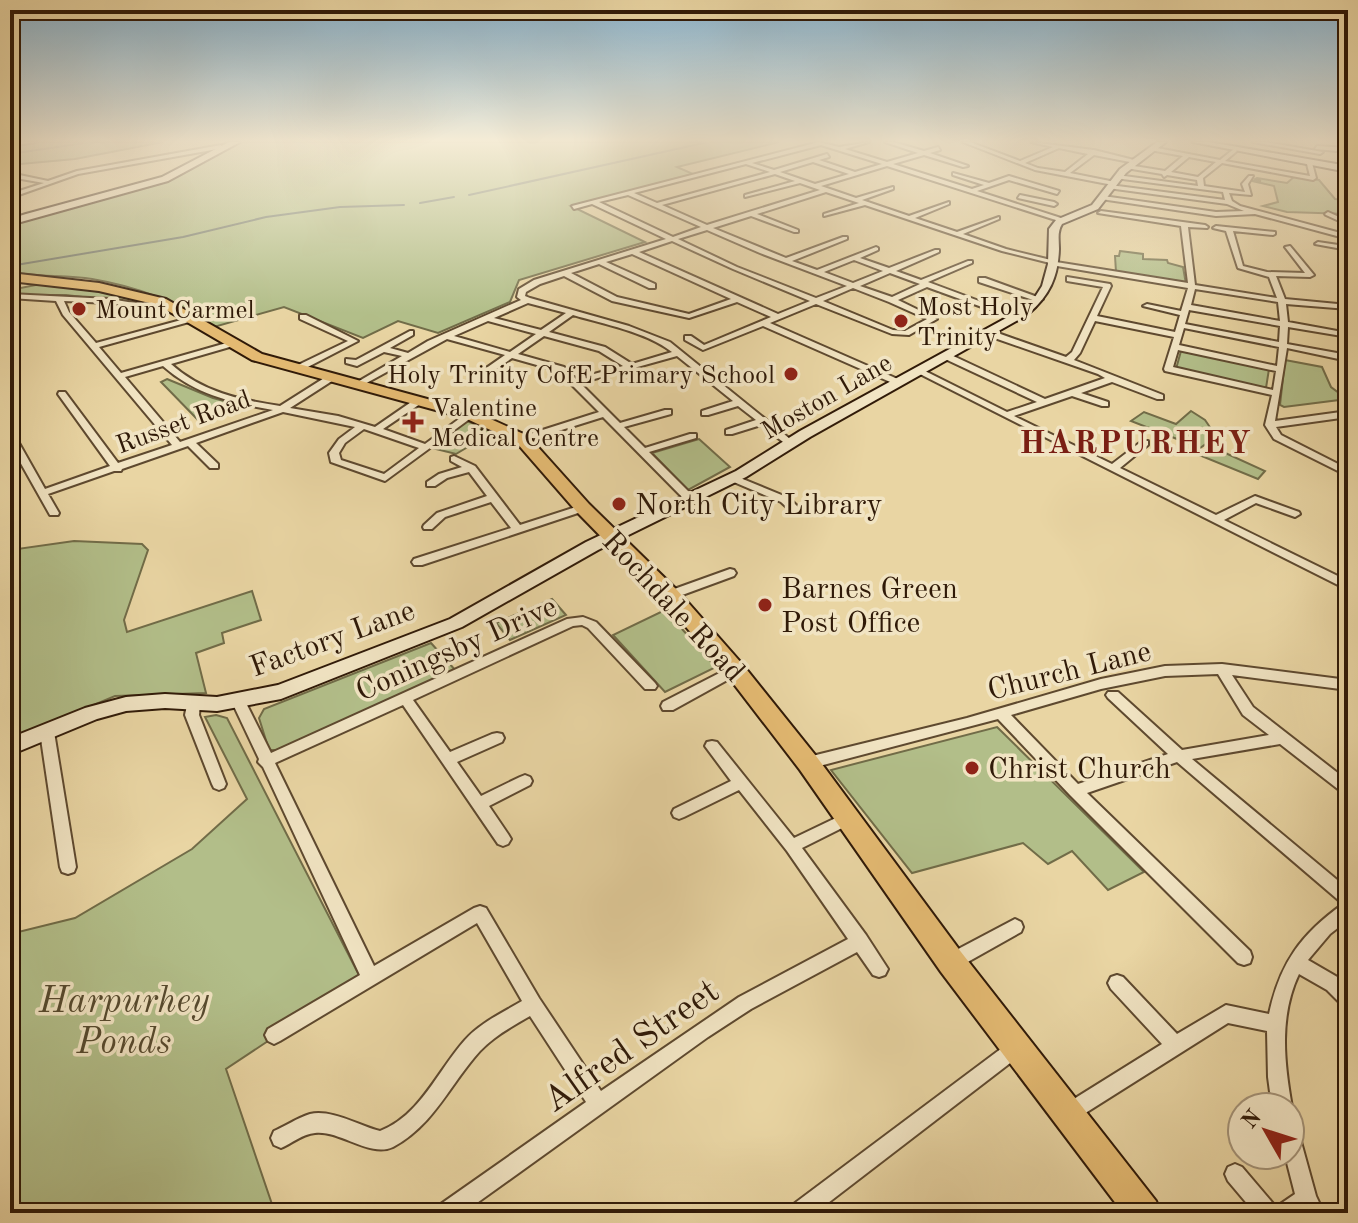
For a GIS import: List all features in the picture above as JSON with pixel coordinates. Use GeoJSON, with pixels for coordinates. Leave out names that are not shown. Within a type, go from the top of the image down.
{"type":"FeatureCollection","features":[{"type":"Feature","properties":{"kind":"main road","name":"Rochdale Road"},"geometry":{"type":"LineString","coordinates":[[10,277],[99,287],[146,297],[175,307],[230,344],[257,357],[470,415],[522,439],[611,538],[670,595],[735,670],[808,763],[951,962],[1144,1213]]}},
{"type":"Feature","properties":{"kind":"street"},"geometry":{"type":"LineString","coordinates":[[10,222],[84,199]]}},
{"type":"Feature","properties":{"kind":"street"},"geometry":{"type":"LineString","coordinates":[[574,207],[605,199]]}},
{"type":"Feature","properties":{"kind":"street"},"geometry":{"type":"LineString","coordinates":[[593,202],[814,301],[892,332],[903,334],[933,319],[892,300],[785,261],[643,199]]}},
{"type":"Feature","properties":{"kind":"street"},"geometry":{"type":"LineString","coordinates":[[657,205],[678,199]]}},
{"type":"Feature","properties":{"kind":"street"},"geometry":{"type":"LineString","coordinates":[[790,443],[667,344],[642,333],[521,297],[527,286],[670,237],[795,199]]}},
{"type":"Feature","properties":{"kind":"street"},"geometry":{"type":"LineString","coordinates":[[853,199],[1004,250],[1053,263],[1192,288],[1348,307]]}},
{"type":"Feature","properties":{"kind":"street"},"geometry":{"type":"LineString","coordinates":[[996,199],[1062,220],[1095,207],[1102,199]]}},
{"type":"Feature","properties":{"kind":"street"},"geometry":{"type":"LineString","coordinates":[[1005,202],[1014,199]]}},
{"type":"Feature","properties":{"kind":"street"},"geometry":{"type":"LineString","coordinates":[[1036,199],[1054,204]]}},
{"type":"Feature","properties":{"kind":"street"},"geometry":{"type":"LineString","coordinates":[[1111,199],[1216,214],[1254,212]]}},
{"type":"Feature","properties":{"kind":"street"},"geometry":{"type":"LineString","coordinates":[[1211,199],[1348,239],[1348,248],[1318,244]]}},
{"type":"Feature","properties":{"kind":"street"},"geometry":{"type":"LineString","coordinates":[[826,215],[865,203]]}},
{"type":"Feature","properties":{"kind":"street"},"geometry":{"type":"LineString","coordinates":[[908,218],[947,203]]}},
{"type":"Feature","properties":{"kind":"street"},"geometry":{"type":"LineString","coordinates":[[750,213],[796,231]]}},
{"type":"Feature","properties":{"kind":"street"},"geometry":{"type":"LineString","coordinates":[[1101,213],[1205,227]]}},
{"type":"Feature","properties":{"kind":"street"},"geometry":{"type":"LineString","coordinates":[[1328,214],[1348,223]]}},
{"type":"Feature","properties":{"kind":"street"},"geometry":{"type":"LineString","coordinates":[[957,234],[997,218]]}},
{"type":"Feature","properties":{"kind":"street","name":"Moston Lane"},"geometry":{"type":"LineString","coordinates":[[611,538],[733,478],[897,382],[1018,317],[1039,299],[1047,286],[1053,263],[1054,229],[1062,220]]}},
{"type":"Feature","properties":{"kind":"street"},"geometry":{"type":"LineString","coordinates":[[1319,229],[1337,220]]}},
{"type":"Feature","properties":{"kind":"street"},"geometry":{"type":"LineString","coordinates":[[1184,224],[1192,288],[1168,369],[1276,393]]}},
{"type":"Feature","properties":{"kind":"street"},"geometry":{"type":"LineString","coordinates":[[1216,228],[1273,233]]}},
{"type":"Feature","properties":{"kind":"street"},"geometry":{"type":"LineString","coordinates":[[1229,229],[1240,267],[1269,274],[1310,275],[1288,247]]}},
{"type":"Feature","properties":{"kind":"street"},"geometry":{"type":"LineString","coordinates":[[785,261],[845,238]]}},
{"type":"Feature","properties":{"kind":"street"},"geometry":{"type":"LineString","coordinates":[[818,272],[876,249]]}},
{"type":"Feature","properties":{"kind":"street"},"geometry":{"type":"LineString","coordinates":[[632,251],[777,317]]}},
{"type":"Feature","properties":{"kind":"street"},"geometry":{"type":"LineString","coordinates":[[688,338],[703,348],[937,251]]}},
{"type":"Feature","properties":{"kind":"street"},"geometry":{"type":"LineString","coordinates":[[854,258],[1018,317]]}},
{"type":"Feature","properties":{"kind":"street"},"geometry":{"type":"LineString","coordinates":[[600,262],[652,286]]}},
{"type":"Feature","properties":{"kind":"street"},"geometry":{"type":"LineString","coordinates":[[892,300],[970,262]]}},
{"type":"Feature","properties":{"kind":"street"},"geometry":{"type":"LineString","coordinates":[[565,273],[615,299],[689,316],[737,299]]}},
{"type":"Feature","properties":{"kind":"street"},"geometry":{"type":"LineString","coordinates":[[1269,274],[1277,283],[1283,301],[1279,369],[1270,425],[1277,437],[1348,473]]}},
{"type":"Feature","properties":{"kind":"street"},"geometry":{"type":"LineString","coordinates":[[1067,361],[1076,353],[1107,286],[1070,279]]}},
{"type":"Feature","properties":{"kind":"street"},"geometry":{"type":"LineString","coordinates":[[982,280],[1039,299]]}},
{"type":"Feature","properties":{"kind":"street"},"geometry":{"type":"LineString","coordinates":[[10,296],[58,297],[164,310],[175,307]]}},
{"type":"Feature","properties":{"kind":"street"},"geometry":{"type":"LineString","coordinates":[[58,297],[66,313],[179,447]]}},
{"type":"Feature","properties":{"kind":"street"},"geometry":{"type":"LineString","coordinates":[[358,384],[407,355],[527,300]]}},
{"type":"Feature","properties":{"kind":"street"},"geometry":{"type":"LineString","coordinates":[[1147,306],[1348,335]]}},
{"type":"Feature","properties":{"kind":"street"},"geometry":{"type":"LineString","coordinates":[[475,380],[571,313]]}},
{"type":"Feature","properties":{"kind":"street"},"geometry":{"type":"LineString","coordinates":[[299,368],[354,341],[303,317]]}},
{"type":"Feature","properties":{"kind":"street"},"geometry":{"type":"LineString","coordinates":[[94,346],[193,318]]}},
{"type":"Feature","properties":{"kind":"street"},"geometry":{"type":"LineString","coordinates":[[487,318],[602,349],[631,367]]}},
{"type":"Feature","properties":{"kind":"street"},"geometry":{"type":"LineString","coordinates":[[1093,318],[1178,335]]}},
{"type":"Feature","properties":{"kind":"street"},"geometry":{"type":"LineString","coordinates":[[763,323],[897,382]]}},
{"type":"Feature","properties":{"kind":"street"},"geometry":{"type":"LineString","coordinates":[[1181,325],[1348,358]]}},
{"type":"Feature","properties":{"kind":"street"},"geometry":{"type":"LineString","coordinates":[[918,327],[929,332]]}},
{"type":"Feature","properties":{"kind":"street"},"geometry":{"type":"LineString","coordinates":[[368,365],[353,362],[410,333]]}},
{"type":"Feature","properties":{"kind":"street"},"geometry":{"type":"LineString","coordinates":[[989,333],[1101,372],[1160,397]]}},
{"type":"Feature","properties":{"kind":"street"},"geometry":{"type":"LineString","coordinates":[[389,336],[400,339]]}},
{"type":"Feature","properties":{"kind":"street"},"geometry":{"type":"LineString","coordinates":[[446,336],[561,369],[691,500]]}},
{"type":"Feature","properties":{"kind":"street"},"geometry":{"type":"LineString","coordinates":[[120,376],[230,344]]}},
{"type":"Feature","properties":{"kind":"street"},"geometry":{"type":"LineString","coordinates":[[1175,347],[1279,369]]}},
{"type":"Feature","properties":{"kind":"street"},"geometry":{"type":"LineString","coordinates":[[383,349],[407,355]]}},
{"type":"Feature","properties":{"kind":"street"},"geometry":{"type":"LineString","coordinates":[[576,382],[679,353]]}},
{"type":"Feature","properties":{"kind":"street"},"geometry":{"type":"LineString","coordinates":[[946,356],[1045,402]]}},
{"type":"Feature","properties":{"kind":"street"},"geometry":{"type":"LineString","coordinates":[[165,363],[179,379],[198,388],[362,426],[426,447]]}},
{"type":"Feature","properties":{"kind":"street"},"geometry":{"type":"LineString","coordinates":[[918,371],[1348,586]]}},
{"type":"Feature","properties":{"kind":"street","name":"Russet Road"},"geometry":{"type":"LineString","coordinates":[[42,493],[284,408],[332,377]]}},
{"type":"Feature","properties":{"kind":"street"},"geometry":{"type":"LineString","coordinates":[[1007,415],[1112,379]]}},
{"type":"Feature","properties":{"kind":"street"},"geometry":{"type":"LineString","coordinates":[[1073,393],[1105,404]]}},
{"type":"Feature","properties":{"kind":"street"},"geometry":{"type":"LineString","coordinates":[[62,394],[117,469]]}},
{"type":"Feature","properties":{"kind":"street"},"geometry":{"type":"LineString","coordinates":[[376,430],[420,400]]}},
{"type":"Feature","properties":{"kind":"street"},"geometry":{"type":"LineString","coordinates":[[705,413],[740,402]]}},
{"type":"Feature","properties":{"kind":"street"},"geometry":{"type":"LineString","coordinates":[[619,426],[668,412]]}},
{"type":"Feature","properties":{"kind":"street"},"geometry":{"type":"LineString","coordinates":[[533,436],[606,413]]}},
{"type":"Feature","properties":{"kind":"street"},"geometry":{"type":"LineString","coordinates":[[1270,425],[1348,414]]}},
{"type":"Feature","properties":{"kind":"street"},"geometry":{"type":"LineString","coordinates":[[362,426],[342,441],[334,453],[336,462],[385,478],[470,415]]}},
{"type":"Feature","properties":{"kind":"street"},"geometry":{"type":"LineString","coordinates":[[729,432],[763,421]]}},
{"type":"Feature","properties":{"kind":"street"},"geometry":{"type":"LineString","coordinates":[[10,436],[54,513]]}},
{"type":"Feature","properties":{"kind":"street"},"geometry":{"type":"LineString","coordinates":[[644,451],[693,436]]}},
{"type":"Feature","properties":{"kind":"street"},"geometry":{"type":"LineString","coordinates":[[191,443],[214,466]]}},
{"type":"Feature","properties":{"kind":"street"},"geometry":{"type":"LineString","coordinates":[[1114,468],[1145,443]]}},
{"type":"Feature","properties":{"kind":"street"},"geometry":{"type":"LineString","coordinates":[[454,459],[466,462],[517,529]]}},
{"type":"Feature","properties":{"kind":"street"},"geometry":{"type":"LineString","coordinates":[[431,484],[443,476],[471,468]]}},
{"type":"Feature","properties":{"kind":"street"},"geometry":{"type":"LineString","coordinates":[[733,478],[785,500],[796,510]]}},
{"type":"Feature","properties":{"kind":"street"},"geometry":{"type":"LineString","coordinates":[[428,527],[441,515],[492,498]]}},
{"type":"Feature","properties":{"kind":"street"},"geometry":{"type":"LineString","coordinates":[[1215,520],[1255,499],[1295,514]]}},
{"type":"Feature","properties":{"kind":"street"},"geometry":{"type":"LineString","coordinates":[[418,562],[584,509],[617,523],[653,519]]}},
{"type":"Feature","properties":{"kind":"street","name":"Factory Lane"},"geometry":{"type":"LineString","coordinates":[[10,747],[92,713],[126,704],[239,702],[281,692],[456,623],[611,538]]}},
{"type":"Feature","properties":{"kind":"street"},"geometry":{"type":"LineString","coordinates":[[670,595],[730,573]]}},
{"type":"Feature","properties":{"kind":"street","name":"Coningsby Drive"},"geometry":{"type":"LineString","coordinates":[[265,762],[577,621],[592,625],[650,686]]}},
{"type":"Feature","properties":{"kind":"street"},"geometry":{"type":"LineString","coordinates":[[1222,669],[1248,711],[1348,789]]}},
{"type":"Feature","properties":{"kind":"street","name":"Church Lane"},"geometry":{"type":"LineString","coordinates":[[808,763],[1001,714],[1115,681],[1165,671],[1222,669],[1348,685]]}},
{"type":"Feature","properties":{"kind":"street"},"geometry":{"type":"LineString","coordinates":[[668,706],[735,670]]}},
{"type":"Feature","properties":{"kind":"street"},"geometry":{"type":"LineString","coordinates":[[1113,695],[1179,756],[1348,899]]}},
{"type":"Feature","properties":{"kind":"street"},"geometry":{"type":"LineString","coordinates":[[405,698],[503,839]]}},
{"type":"Feature","properties":{"kind":"street"},"geometry":{"type":"LineString","coordinates":[[239,702],[370,977]]}},
{"type":"Feature","properties":{"kind":"street"},"geometry":{"type":"LineString","coordinates":[[193,704],[192,715],[219,784]]}},
{"type":"Feature","properties":{"kind":"street"},"geometry":{"type":"LineString","coordinates":[[1001,714],[1244,957]]}},
{"type":"Feature","properties":{"kind":"street"},"geometry":{"type":"LineString","coordinates":[[47,732],[68,867]]}},
{"type":"Feature","properties":{"kind":"street"},"geometry":{"type":"LineString","coordinates":[[447,760],[497,738]]}},
{"type":"Feature","properties":{"kind":"street"},"geometry":{"type":"LineString","coordinates":[[1075,791],[1179,756],[1283,738]]}},
{"type":"Feature","properties":{"kind":"street"},"geometry":{"type":"LineString","coordinates":[[712,746],[792,846],[879,969]]}},
{"type":"Feature","properties":{"kind":"street"},"geometry":{"type":"LineString","coordinates":[[478,805],[525,781]]}},
{"type":"Feature","properties":{"kind":"street"},"geometry":{"type":"LineString","coordinates":[[679,813],[742,782]]}},
{"type":"Feature","properties":{"kind":"street"},"geometry":{"type":"LineString","coordinates":[[792,846],[847,819]]}},
{"type":"Feature","properties":{"kind":"street"},"geometry":{"type":"LineString","coordinates":[[1280,1091],[1274,1024],[1295,962],[1318,932],[1348,910]]}},
{"type":"Feature","properties":{"kind":"street"},"geometry":{"type":"LineString","coordinates":[[274,1035],[480,913],[533,1004],[599,1105]]}},
{"type":"Feature","properties":{"kind":"street"},"geometry":{"type":"LineString","coordinates":[[951,962],[1015,927]]}},
{"type":"Feature","properties":{"kind":"street","name":"Alfred Street"},"geometry":{"type":"LineString","coordinates":[[445,1213],[745,1003],[860,941]]}},
{"type":"Feature","properties":{"kind":"street"},"geometry":{"type":"LineString","coordinates":[[1295,962],[1333,984],[1348,999]]}},
{"type":"Feature","properties":{"kind":"street"},"geometry":{"type":"LineString","coordinates":[[1117,983],[1175,1045]]}},
{"type":"Feature","properties":{"kind":"street"},"geometry":{"type":"LineString","coordinates":[[281,1138],[314,1123],[357,1131],[381,1142],[415,1121],[439,1095],[479,1038],[533,1004]]}},
{"type":"Feature","properties":{"kind":"street"},"geometry":{"type":"LineString","coordinates":[[1067,1114],[1226,1014],[1274,1024]]}},
{"type":"Feature","properties":{"kind":"street"},"geometry":{"type":"LineString","coordinates":[[798,1213],[1016,1048]]}},
{"type":"Feature","properties":{"kind":"street"},"geometry":{"type":"LineString","coordinates":[[1284,1213],[1310,1206],[1300,1171]]}},
{"type":"Feature","properties":{"kind":"street"},"geometry":{"type":"LineString","coordinates":[[1235,1174],[1268,1213]]}},
{"type":"Feature","properties":{"kind":"green space"},"geometry":{"type":"Polygon","coordinates":[[[100,199],[597,199],[571,206],[645,242],[519,280],[510,302],[438,333],[398,321],[363,338],[284,307],[214,327],[170,302],[125,286],[92,279],[10,272],[10,225],[100,199]]]}},
{"type":"Feature","properties":{"kind":"green space"},"geometry":{"type":"Polygon","coordinates":[[[1277,199],[1348,200],[1348,214],[1287,212],[1263,206],[1278,202],[1277,199]]]}},
{"type":"Feature","properties":{"kind":"green space"},"geometry":{"type":"Polygon","coordinates":[[[1120,251],[1143,254],[1143,259],[1167,260],[1183,267],[1186,284],[1116,272],[1115,256],[1119,256],[1120,251]]]}},
{"type":"Feature","properties":{"kind":"green space"},"geometry":{"type":"Polygon","coordinates":[[[46,283],[119,295],[157,306],[66,295],[10,295],[10,290],[46,283]]]}},
{"type":"Feature","properties":{"kind":"green space"},"geometry":{"type":"Polygon","coordinates":[[[1181,351],[1269,369],[1266,388],[1176,369],[1181,351]]]}},
{"type":"Feature","properties":{"kind":"green space"},"geometry":{"type":"Polygon","coordinates":[[[1285,360],[1322,367],[1331,387],[1347,399],[1280,405],[1285,360]]]}},
{"type":"Feature","properties":{"kind":"green space"},"geometry":{"type":"Polygon","coordinates":[[[167,379],[213,398],[244,406],[199,421],[161,382],[167,379]]]}},
{"type":"Feature","properties":{"kind":"green space"},"geometry":{"type":"Polygon","coordinates":[[[1191,411],[1205,420],[1214,433],[1210,441],[1200,448],[1131,421],[1144,412],[1176,424],[1191,411]]]}},
{"type":"Feature","properties":{"kind":"green space"},"geometry":{"type":"Polygon","coordinates":[[[467,421],[493,432],[456,454],[432,448],[467,421]]]}},
{"type":"Feature","properties":{"kind":"green space"},"geometry":{"type":"Polygon","coordinates":[[[699,439],[730,467],[688,490],[652,453],[699,439]]]}},
{"type":"Feature","properties":{"kind":"green space"},"geometry":{"type":"Polygon","coordinates":[[[1210,446],[1265,471],[1258,479],[1199,455],[1210,446]]]}},
{"type":"Feature","properties":{"kind":"green space"},"geometry":{"type":"Polygon","coordinates":[[[74,541],[142,544],[148,550],[124,620],[127,632],[252,591],[261,620],[222,633],[224,643],[196,653],[206,693],[115,696],[10,740],[10,550],[74,541]]]}},
{"type":"Feature","properties":{"kind":"green space"},"geometry":{"type":"Polygon","coordinates":[[[552,599],[566,615],[510,640],[496,623],[552,599]]]}},
{"type":"Feature","properties":{"kind":"green space"},"geometry":{"type":"Polygon","coordinates":[[[665,610],[716,667],[665,692],[613,635],[665,610]]]}},
{"type":"Feature","properties":{"kind":"green space"},"geometry":{"type":"Polygon","coordinates":[[[431,643],[456,671],[277,750],[269,750],[259,718],[264,709],[431,643]]]}},
{"type":"Feature","properties":{"kind":"green space","name":"Harpurhey Ponds"},"geometry":{"type":"Polygon","coordinates":[[[216,715],[227,718],[361,979],[226,1069],[275,1213],[10,1213],[10,934],[75,918],[192,849],[247,799],[205,717],[216,715]]]}},
{"type":"Feature","properties":{"kind":"green space"},"geometry":{"type":"Polygon","coordinates":[[[997,727],[1144,872],[1108,890],[1072,851],[1048,864],[1023,843],[912,873],[831,770],[997,727]]]}},
{"type":"Feature","properties":{"kind":"waterway"},"geometry":{"type":"LineString","coordinates":[[420,203],[442,199]]}},
{"type":"Feature","properties":{"kind":"waterway"},"geometry":{"type":"LineString","coordinates":[[10,266],[183,237],[266,217],[340,207],[404,205]]}},
{"type":"Feature","properties":{"kind":"place","name":"Mount Carmel"},"geometry":{"type":"Point","coordinates":[79,309]}},
{"type":"Feature","properties":{"kind":"place","name":"Most Holy Trinity"},"geometry":{"type":"Point","coordinates":[901,321]}},
{"type":"Feature","properties":{"kind":"place","name":"Holy Trinity CofE Primary School"},"geometry":{"type":"Point","coordinates":[791,374]}},
{"type":"Feature","properties":{"kind":"place","name":"Valentine Medical Centre"},"geometry":{"type":"Point","coordinates":[413,422]}},
{"type":"Feature","properties":{"kind":"place","name":"North City Library"},"geometry":{"type":"Point","coordinates":[619,504]}},
{"type":"Feature","properties":{"kind":"place","name":"Barnes Green Post Office"},"geometry":{"type":"Point","coordinates":[765,605]}},
{"type":"Feature","properties":{"kind":"place","name":"Christ Church"},"geometry":{"type":"Point","coordinates":[972,768]}},
{"type":"Feature","properties":{"kind":"district","name":"HARPURHEY"},"geometry":{"type":"Point","coordinates":[1136,442]}}]}
